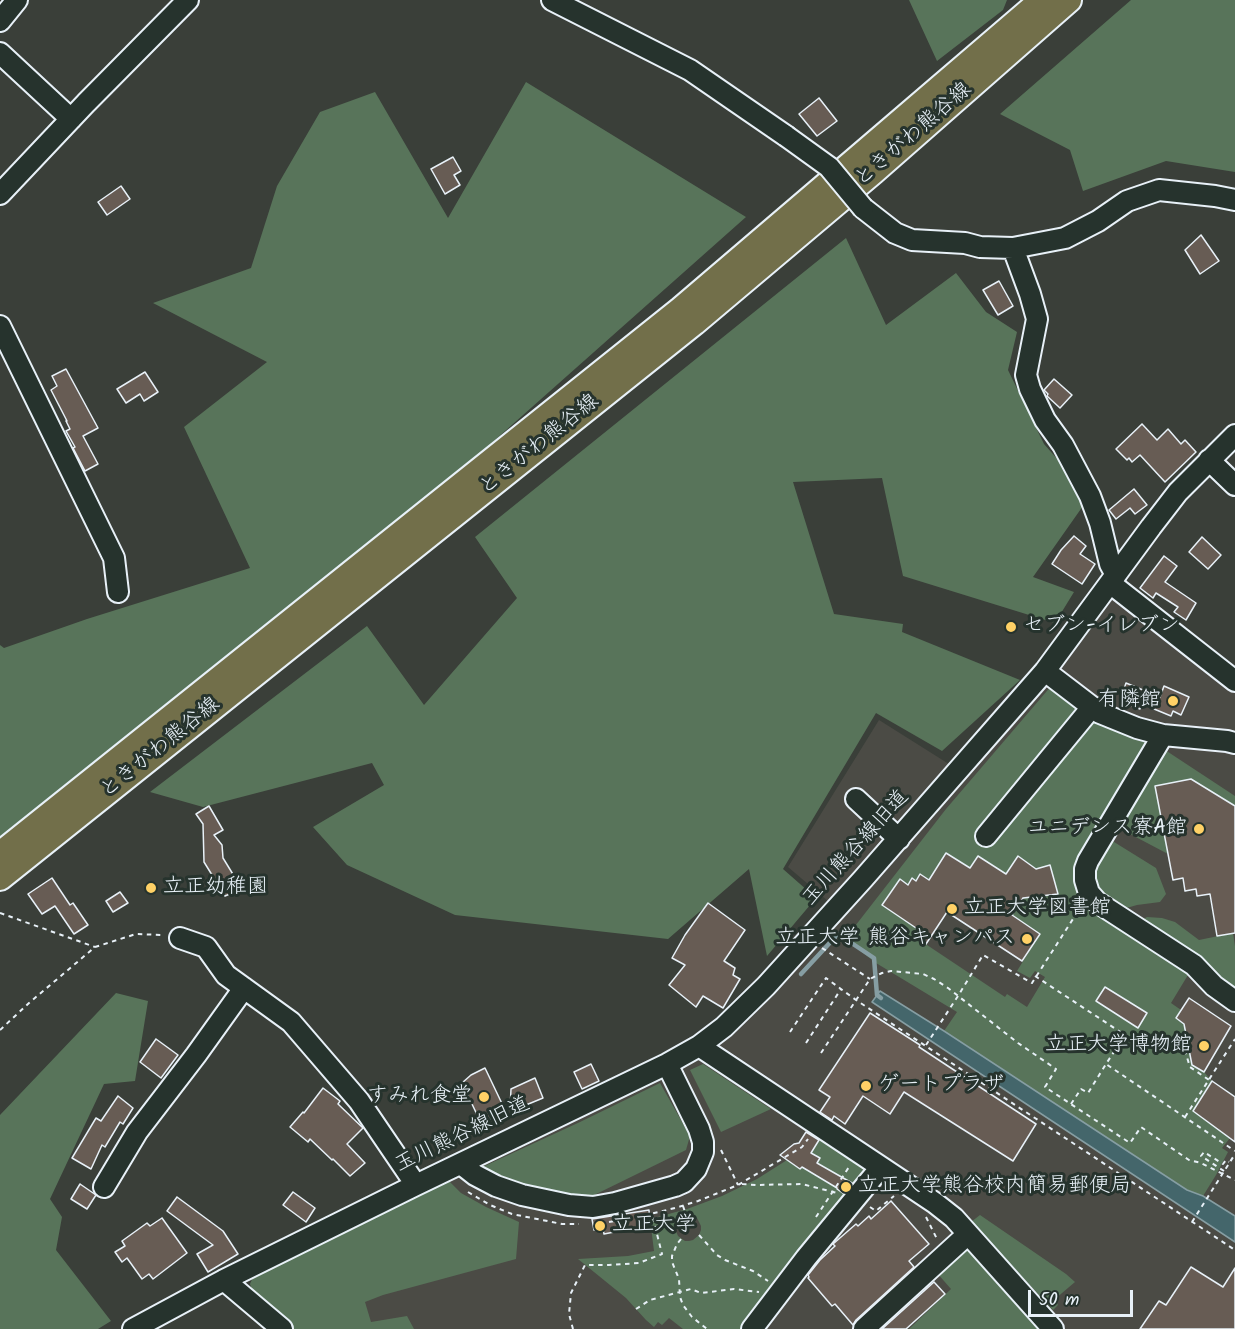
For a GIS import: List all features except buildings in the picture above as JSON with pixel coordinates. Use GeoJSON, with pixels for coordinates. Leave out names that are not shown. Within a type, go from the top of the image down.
{"type":"FeatureCollection","features":[{"type":"Feature","properties":{"kind":"main road","name":"ときがわ熊谷線"},"geometry":{"type":"LineString","coordinates":[[0,854],[681,309],[1042,0]]}},
{"type":"Feature","properties":{"kind":"main road","name":"ときがわ熊谷線"},"geometry":{"type":"LineString","coordinates":[[0,878],[694,323],[873,172],[1069,0]]}},
{"type":"Feature","properties":{"kind":"street"},"geometry":{"type":"LineString","coordinates":[[0,21],[17,0]]}},
{"type":"Feature","properties":{"kind":"street"},"geometry":{"type":"LineString","coordinates":[[0,194],[189,0]]}},
{"type":"Feature","properties":{"kind":"street"},"geometry":{"type":"LineString","coordinates":[[552,0],[690,70],[829,167],[863,208],[895,233],[912,240],[1013,248],[1065,238],[1098,221],[1127,201],[1159,190],[1235,200]]}},
{"type":"Feature","properties":{"kind":"street"},"geometry":{"type":"LineString","coordinates":[[0,53],[71,119]]}},
{"type":"Feature","properties":{"kind":"street"},"geometry":{"type":"LineString","coordinates":[[1013,248],[1037,319],[1026,375],[1030,389],[1045,420],[1063,445],[1090,496],[1100,523],[1113,579],[1235,681]]}},
{"type":"Feature","properties":{"kind":"street"},"geometry":{"type":"LineString","coordinates":[[0,326],[114,558],[118,592]]}},
{"type":"Feature","properties":{"kind":"street","name":"玉川熊谷線旧道"},"geometry":{"type":"LineString","coordinates":[[133,1329],[224,1280],[667,1064],[699,1046],[737,1015],[766,986],[899,839],[1046,671],[1178,492],[1235,435]]}},
{"type":"Feature","properties":{"kind":"street"},"geometry":{"type":"LineString","coordinates":[[1209,460],[1235,485]]}},
{"type":"Feature","properties":{"kind":"street"},"geometry":{"type":"LineString","coordinates":[[1046,671],[1100,713],[1137,728],[1163,735],[1235,743]]}},
{"type":"Feature","properties":{"kind":"street"},"geometry":{"type":"LineString","coordinates":[[986,836],[1092,707]]}},
{"type":"Feature","properties":{"kind":"street"},"geometry":{"type":"LineString","coordinates":[[1163,735],[1088,861],[1085,880],[1089,893],[1097,902],[1194,965],[1214,986],[1235,1001]]}},
{"type":"Feature","properties":{"kind":"street"},"geometry":{"type":"LineString","coordinates":[[856,799],[899,839]]}},
{"type":"Feature","properties":{"kind":"street"},"geometry":{"type":"LineString","coordinates":[[180,938],[206,947],[226,975],[291,1022],[359,1101],[416,1185]]}},
{"type":"Feature","properties":{"kind":"street"},"geometry":{"type":"LineString","coordinates":[[104,1187],[137,1132],[196,1056],[244,988]]}},
{"type":"Feature","properties":{"kind":"street"},"geometry":{"type":"LineString","coordinates":[[699,1046],[935,1203],[954,1218],[1053,1329]]}},
{"type":"Feature","properties":{"kind":"street"},"geometry":{"type":"LineString","coordinates":[[460,1164],[496,1186],[522,1195],[569,1206],[604,1205],[684,1182],[696,1169],[703,1152],[703,1142],[699,1129],[667,1064]]}},
{"type":"Feature","properties":{"kind":"street"},"geometry":{"type":"LineString","coordinates":[[763,1325],[779,1294],[881,1167]]}},
{"type":"Feature","properties":{"kind":"street"},"geometry":{"type":"LineString","coordinates":[[864,1329],[968,1234]]}},
{"type":"Feature","properties":{"kind":"street"},"geometry":{"type":"LineString","coordinates":[[224,1280],[282,1329]]}},
{"type":"Feature","properties":{"kind":"path"},"geometry":{"type":"LineString","coordinates":[[926,1045],[983,955],[1032,983],[1089,893]]}},
{"type":"Feature","properties":{"kind":"path"},"geometry":{"type":"LineString","coordinates":[[0,913],[95,947]]}},
{"type":"Feature","properties":{"kind":"path"},"geometry":{"type":"LineString","coordinates":[[0,1030],[95,947],[136,934],[175,935],[180,938]]}},
{"type":"Feature","properties":{"kind":"path"},"geometry":{"type":"LineString","coordinates":[[817,945],[870,979]]}},
{"type":"Feature","properties":{"kind":"path"},"geometry":{"type":"LineString","coordinates":[[821,1053],[870,979],[891,971],[923,974],[958,996],[1018,1043],[1056,1069],[1045,1087],[1130,1143],[1141,1127],[1189,1160],[1223,1172]]}},
{"type":"Feature","properties":{"kind":"path"},"geometry":{"type":"LineString","coordinates":[[1035,976],[1141,1045],[1181,1038],[1190,1067],[1209,1080]]}},
{"type":"Feature","properties":{"kind":"path"},"geometry":{"type":"LineString","coordinates":[[790,1032],[826,978],[1235,1250]]}},
{"type":"Feature","properties":{"kind":"path"},"geometry":{"type":"LineString","coordinates":[[806,1043],[841,989]]}},
{"type":"Feature","properties":{"kind":"path"},"geometry":{"type":"LineString","coordinates":[[1071,1104],[1081,1089],[1088,1093],[1125,1035]]}},
{"type":"Feature","properties":{"kind":"path"},"geometry":{"type":"LineString","coordinates":[[1185,1117],[1235,1040]]}},
{"type":"Feature","properties":{"kind":"path"},"geometry":{"type":"LineString","coordinates":[[1106,1064],[1235,1153],[1192,1222]]}},
{"type":"Feature","properties":{"kind":"path"},"geometry":{"type":"LineString","coordinates":[[605,1223],[683,1206],[741,1184],[802,1147],[819,1125]]}},
{"type":"Feature","properties":{"kind":"path"},"geometry":{"type":"LineString","coordinates":[[1230,1162],[1226,1160],[1223,1164],[1204,1152],[1201,1156],[1235,1180]]}},
{"type":"Feature","properties":{"kind":"path"},"geometry":{"type":"LineString","coordinates":[[741,1184],[802,1184],[832,1192]]}},
{"type":"Feature","properties":{"kind":"path"},"geometry":{"type":"LineString","coordinates":[[463,1188],[470,1194],[512,1214],[562,1224],[579,1224]]}},
{"type":"Feature","properties":{"kind":"path"},"geometry":{"type":"LineString","coordinates":[[894,1196],[902,1201]]}},
{"type":"Feature","properties":{"kind":"path"},"geometry":{"type":"LineString","coordinates":[[683,1206],[686,1215]]}},
{"type":"Feature","properties":{"kind":"path"},"geometry":{"type":"LineString","coordinates":[[573,1329],[569,1314],[571,1293],[585,1264],[639,1263],[662,1254],[652,1214]]}},
{"type":"Feature","properties":{"kind":"path"},"geometry":{"type":"LineString","coordinates":[[925,1216],[939,1242]]}},
{"type":"Feature","properties":{"kind":"path"},"geometry":{"type":"LineString","coordinates":[[699,1235],[717,1255],[753,1271],[779,1294]]}},
{"type":"Feature","properties":{"kind":"path"},"geometry":{"type":"LineString","coordinates":[[681,1239],[676,1244],[672,1262],[683,1305],[692,1317],[707,1329]]}},
{"type":"Feature","properties":{"kind":"path"},"geometry":{"type":"LineString","coordinates":[[636,1309],[650,1300],[691,1289],[701,1293],[734,1288],[779,1294]]}},
{"type":"Feature","properties":{"kind":"shaded area","name":"立正大学 熊谷キャンパス"},"geometry":{"type":"Polygon","coordinates":[[[1111,576],[1235,674],[1235,1329],[292,1329],[250,1284],[253,1277],[475,1165],[656,1079],[842,913],[788,867],[879,720],[960,771],[1111,576]]]}},
{"type":"Feature","properties":{"kind":"green space"},"geometry":{"type":"Polygon","coordinates":[[[909,0],[1007,0],[1003,10],[937,61],[909,0]]]}},
{"type":"Feature","properties":{"kind":"green space"},"geometry":{"type":"Polygon","coordinates":[[[1131,0],[1235,0],[1235,172],[1166,161],[1083,191],[1070,150],[1000,114],[1131,0]]]}},
{"type":"Feature","properties":{"kind":"green space"},"geometry":{"type":"Polygon","coordinates":[[[526,82],[746,217],[424,503],[0,840],[0,645],[4,648],[87,619],[250,568],[184,427],[267,362],[153,303],[251,268],[277,186],[320,112],[375,92],[448,218],[526,82]]]}},
{"type":"Feature","properties":{"kind":"green space"},"geometry":{"type":"Polygon","coordinates":[[[846,238],[886,325],[956,273],[986,312],[1017,332],[1008,370],[1044,444],[1090,496],[1033,577],[1074,592],[1055,623],[903,576],[882,478],[793,482],[834,614],[903,624],[902,632],[1020,680],[942,751],[876,713],[783,869],[816,898],[767,956],[749,869],[668,939],[455,915],[347,865],[313,827],[384,785],[372,763],[203,807],[150,792],[367,626],[424,705],[517,598],[475,537],[846,238]]]}},
{"type":"Feature","properties":{"kind":"green space"},"geometry":{"type":"Polygon","coordinates":[[[1052,685],[1079,703],[1087,720],[1139,734],[1147,741],[1133,771],[1081,859],[1080,900],[1096,906],[1191,970],[1171,1003],[1181,1010],[1176,1018],[1184,1024],[1192,1065],[1204,1072],[1212,1081],[1193,1111],[1230,1138],[1222,1148],[1228,1152],[1203,1196],[1187,1190],[944,1031],[957,1012],[876,963],[845,939],[946,809],[1052,685]],[[946,853],[930,880],[920,874],[916,881],[912,879],[908,885],[900,879],[882,905],[919,930],[915,937],[1005,997],[1007,994],[1027,1007],[1045,977],[1035,971],[1030,978],[1017,971],[1040,934],[1012,915],[1023,898],[1057,894],[1050,866],[1036,869],[1018,857],[1006,874],[978,856],[970,868],[946,853]]]}},
{"type":"Feature","properties":{"kind":"green space"},"geometry":{"type":"Polygon","coordinates":[[[1159,746],[1235,796],[1235,806],[1168,854],[1113,825],[1159,746]]]}},
{"type":"Feature","properties":{"kind":"green space"},"geometry":{"type":"Polygon","coordinates":[[[1106,837],[1156,868],[1166,894],[1160,902],[1123,909],[1090,885],[1106,837]]]}},
{"type":"Feature","properties":{"kind":"green space"},"geometry":{"type":"Polygon","coordinates":[[[1147,917],[1175,922],[1199,940],[1233,933],[1235,997],[1137,923],[1147,917]]]}},
{"type":"Feature","properties":{"kind":"green space"},"geometry":{"type":"Polygon","coordinates":[[[116,993],[148,1001],[135,1081],[104,1084],[50,1199],[62,1217],[56,1250],[111,1321],[98,1329],[0,1329],[0,1115],[116,993]]]}},
{"type":"Feature","properties":{"kind":"green space"},"geometry":{"type":"Polygon","coordinates":[[[703,1064],[771,1109],[721,1132],[690,1070],[703,1064]]]}},
{"type":"Feature","properties":{"kind":"green space"},"geometry":{"type":"Polygon","coordinates":[[[660,1083],[690,1136],[686,1150],[584,1200],[538,1195],[478,1169],[580,1122],[660,1083]]]}},
{"type":"Feature","properties":{"kind":"green space"},"geometry":{"type":"Polygon","coordinates":[[[820,1139],[866,1171],[745,1329],[683,1329],[669,1318],[662,1325],[658,1322],[654,1327],[626,1298],[578,1259],[628,1256],[654,1251],[650,1219],[722,1196],[757,1179],[787,1160],[800,1169],[805,1163],[810,1172],[832,1185],[838,1175],[817,1163],[820,1158],[811,1152],[820,1139]],[[688,1214],[680,1217],[675,1229],[678,1236],[689,1241],[699,1235],[701,1226],[697,1218],[688,1214]]]}},
{"type":"Feature","properties":{"kind":"green space"},"geometry":{"type":"Polygon","coordinates":[[[449,1181],[461,1193],[519,1222],[516,1259],[383,1295],[365,1302],[371,1322],[407,1316],[414,1329],[292,1329],[255,1298],[250,1284],[253,1277],[449,1181]]]}},
{"type":"Feature","properties":{"kind":"green space"},"geometry":{"type":"Polygon","coordinates":[[[980,1215],[1075,1282],[1055,1299],[1058,1305],[1053,1310],[971,1222],[980,1215]]]}},
{"type":"Feature","properties":{"kind":"green space"},"geometry":{"type":"Polygon","coordinates":[[[965,1247],[1037,1329],[909,1329],[951,1289],[937,1273],[965,1247]]]}},
{"type":"Feature","properties":{"kind":"water"},"geometry":{"type":"Polygon","coordinates":[[[880,991],[1187,1190],[1203,1196],[1235,1216],[1235,1242],[872,1002],[880,991]]]}},
{"type":"Feature","properties":{"kind":"waterway"},"geometry":{"type":"LineString","coordinates":[[801,974],[838,934],[874,958],[877,995],[881,998]]}},
{"type":"Feature","properties":{"kind":"place","name":"セブン-イレブン"},"geometry":{"type":"Point","coordinates":[1011,627]}},
{"type":"Feature","properties":{"kind":"place","name":"有隣館"},"geometry":{"type":"Point","coordinates":[1173,701]}},
{"type":"Feature","properties":{"kind":"place","name":"ユニデンス寮A館"},"geometry":{"type":"Point","coordinates":[1199,829]}},
{"type":"Feature","properties":{"kind":"place","name":"立正幼稚園"},"geometry":{"type":"Point","coordinates":[151,888]}},
{"type":"Feature","properties":{"kind":"place","name":"立正大学図書館"},"geometry":{"type":"Point","coordinates":[952,909]}},
{"type":"Feature","properties":{"kind":"place","name":"立正大学 熊谷キャンパス"},"geometry":{"type":"Point","coordinates":[1027,939]}},
{"type":"Feature","properties":{"kind":"place","name":"立正大学博物館"},"geometry":{"type":"Point","coordinates":[1204,1046]}},
{"type":"Feature","properties":{"kind":"place","name":"ゲートプラザ"},"geometry":{"type":"Point","coordinates":[866,1086]}},
{"type":"Feature","properties":{"kind":"place","name":"すみれ食堂"},"geometry":{"type":"Point","coordinates":[484,1097]}},
{"type":"Feature","properties":{"kind":"place","name":"立正大学熊谷校内簡易郵便局"},"geometry":{"type":"Point","coordinates":[846,1187]}},
{"type":"Feature","properties":{"kind":"place","name":"立正大学"},"geometry":{"type":"Point","coordinates":[600,1226]}}]}
